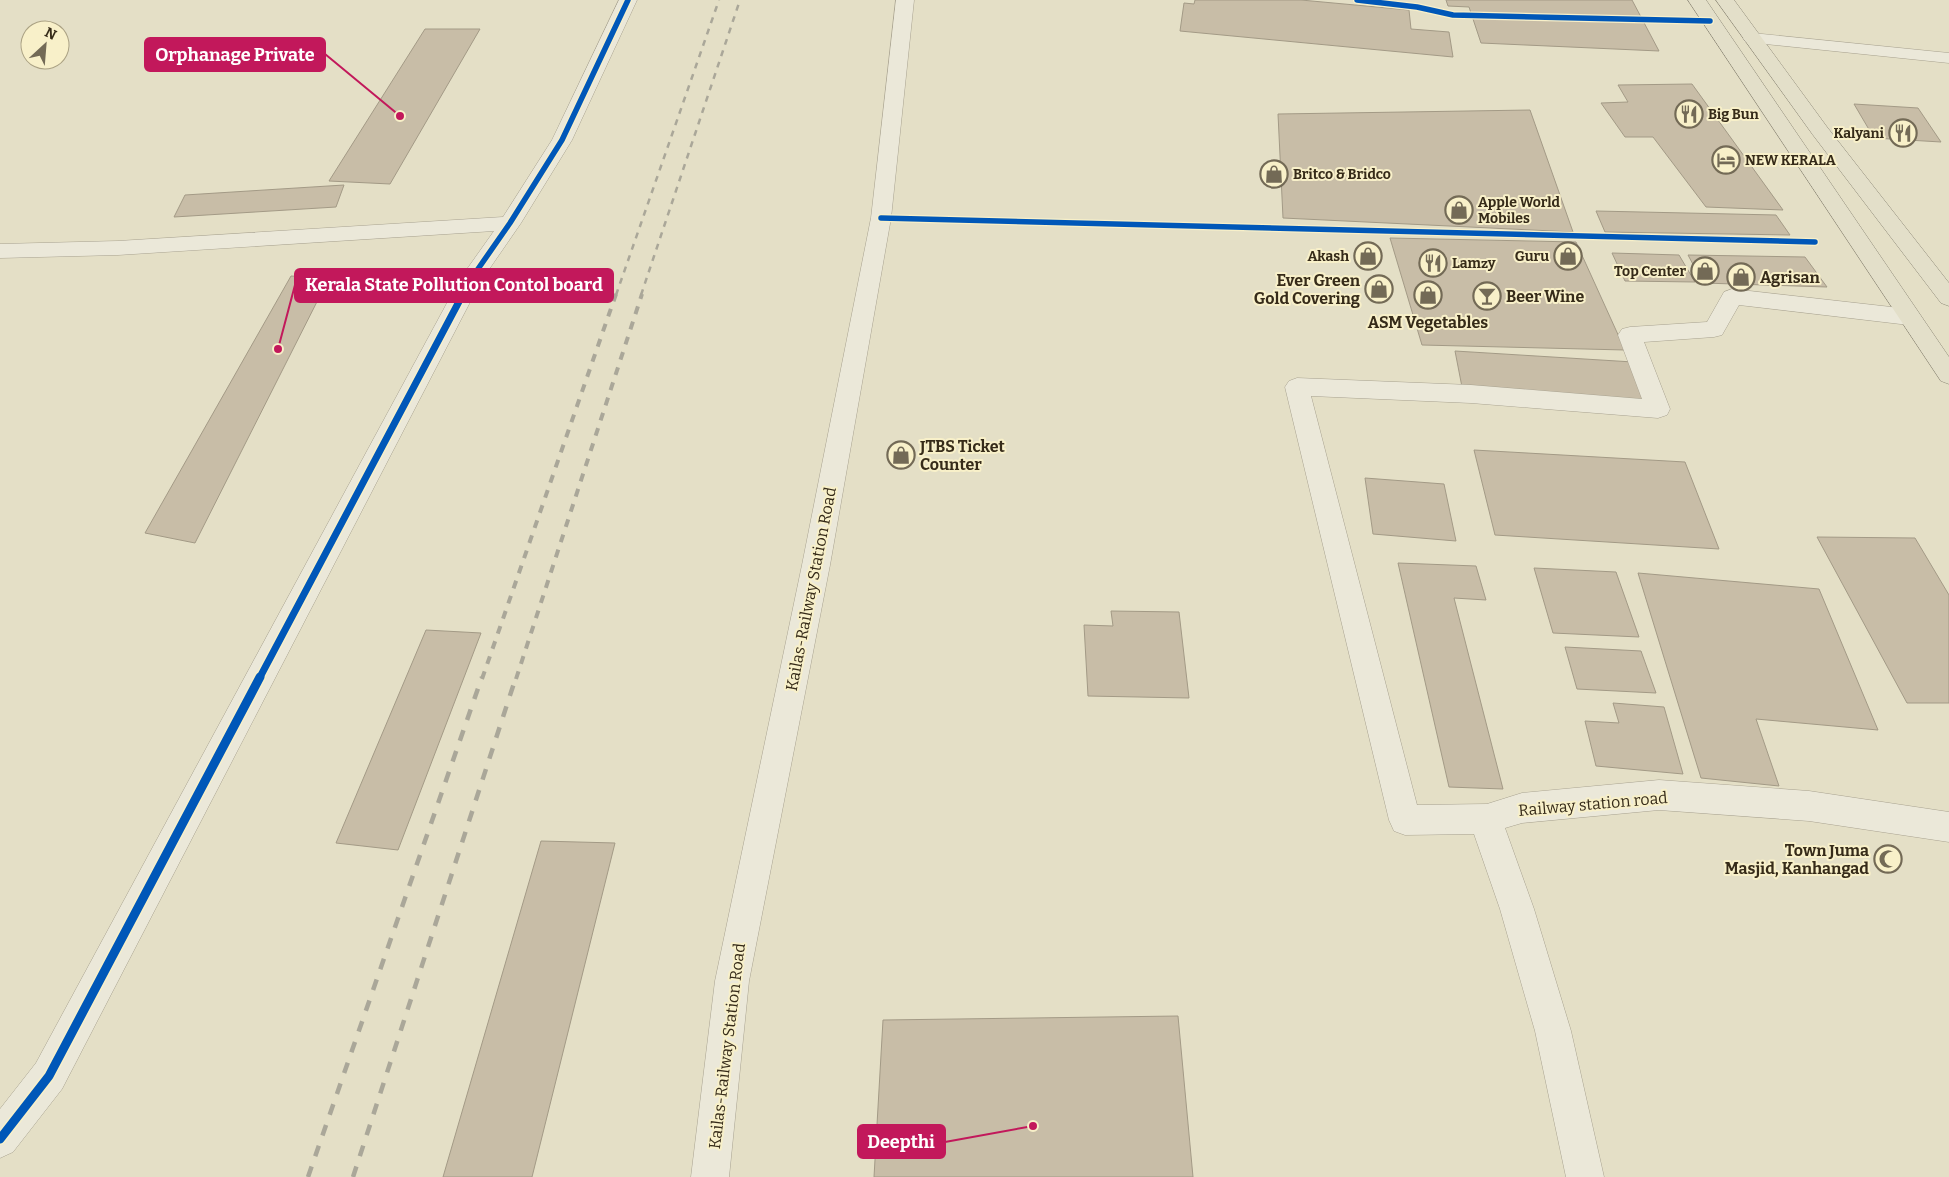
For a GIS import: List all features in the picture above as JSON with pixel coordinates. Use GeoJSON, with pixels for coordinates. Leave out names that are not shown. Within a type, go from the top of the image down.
{"type":"FeatureCollection","features":[{"type":"Feature","properties":{"kind":"main road"},"geometry":{"type":"LineString","coordinates":[[1697,0],[1949,376]]}},
{"type":"Feature","properties":{"kind":"main road"},"geometry":{"type":"LineString","coordinates":[[1726,0],[1826,139],[1949,298]]}},
{"type":"Feature","properties":{"kind":"street"},"geometry":{"type":"LineString","coordinates":[[0,1139],[49,1076],[471,279],[510,223],[562,140],[628,0]]}},
{"type":"Feature","properties":{"kind":"street","name":"Kailas-Railway Station Road"},"geometry":{"type":"LineString","coordinates":[[710,1177],[732,981],[816,565],[881,218],[905,0]]}},
{"type":"Feature","properties":{"kind":"street"},"geometry":{"type":"LineString","coordinates":[[1752,38],[1949,58]]}},
{"type":"Feature","properties":{"kind":"street"},"geometry":{"type":"LineString","coordinates":[[0,251],[118,248],[510,223]]}},
{"type":"Feature","properties":{"kind":"street","name":"Railway station road"},"geometry":{"type":"LineString","coordinates":[[1909,317],[1732,297],[1714,329],[1630,335],[1658,409],[1472,394],[1297,387],[1405,820],[1487,819],[1522,808],[1659,795],[1809,806],[1949,827]]}},
{"type":"Feature","properties":{"kind":"street"},"geometry":{"type":"LineString","coordinates":[[1487,819],[1491,839],[1517,909],[1553,1031],[1585,1177]]}},
{"type":"Feature","properties":{"kind":"building"},"geometry":{"type":"Polygon","coordinates":[[[1195,0],[1301,0],[1409,10],[1411,29],[1449,32],[1453,57],[1180,31],[1184,3],[1194,4],[1195,0]]]}},
{"type":"Feature","properties":{"kind":"building"},"geometry":{"type":"Polygon","coordinates":[[[1446,0],[1632,0],[1659,51],[1481,43],[1469,7],[1448,6],[1446,0]]]}},
{"type":"Feature","properties":{"kind":"building"},"geometry":{"type":"Polygon","coordinates":[[[425,29],[480,29],[390,184],[329,181],[425,29]]]}},
{"type":"Feature","properties":{"kind":"building"},"geometry":{"type":"Polygon","coordinates":[[[1692,84],[1783,210],[1706,207],[1653,137],[1625,137],[1601,103],[1628,102],[1618,85],[1692,84]]]}},
{"type":"Feature","properties":{"kind":"building"},"geometry":{"type":"Polygon","coordinates":[[[1854,104],[1918,108],[1941,142],[1874,138],[1854,104]]]}},
{"type":"Feature","properties":{"kind":"building"},"geometry":{"type":"Polygon","coordinates":[[[1530,110],[1573,232],[1283,218],[1278,114],[1530,110]]]}},
{"type":"Feature","properties":{"kind":"building"},"geometry":{"type":"Polygon","coordinates":[[[344,185],[336,207],[174,217],[185,195],[344,185]]]}},
{"type":"Feature","properties":{"kind":"building"},"geometry":{"type":"Polygon","coordinates":[[[1596,211],[1776,215],[1790,235],[1605,232],[1596,211]]]}},
{"type":"Feature","properties":{"kind":"building"},"geometry":{"type":"Polygon","coordinates":[[[1390,238],[1576,242],[1625,350],[1422,345],[1390,238]]]}},
{"type":"Feature","properties":{"kind":"building"},"geometry":{"type":"Polygon","coordinates":[[[1612,253],[1679,255],[1695,282],[1625,281],[1612,253]]]}},
{"type":"Feature","properties":{"kind":"building"},"geometry":{"type":"Polygon","coordinates":[[[1688,255],[1805,257],[1827,287],[1703,283],[1688,255]]]}},
{"type":"Feature","properties":{"kind":"building"},"geometry":{"type":"Polygon","coordinates":[[[291,276],[329,278],[195,543],[145,533],[291,276]]]}},
{"type":"Feature","properties":{"kind":"building"},"geometry":{"type":"Polygon","coordinates":[[[1455,351],[1633,362],[1649,403],[1462,387],[1455,351]]]}},
{"type":"Feature","properties":{"kind":"building"},"geometry":{"type":"Polygon","coordinates":[[[1474,450],[1685,462],[1719,549],[1495,535],[1474,450]]]}},
{"type":"Feature","properties":{"kind":"building"},"geometry":{"type":"Polygon","coordinates":[[[1365,478],[1444,484],[1456,541],[1373,534],[1365,478]]]}},
{"type":"Feature","properties":{"kind":"building"},"geometry":{"type":"Polygon","coordinates":[[[1817,537],[1915,538],[1949,595],[1949,703],[1907,703],[1817,537]]]}},
{"type":"Feature","properties":{"kind":"building"},"geometry":{"type":"Polygon","coordinates":[[[1398,563],[1476,566],[1486,600],[1454,598],[1503,789],[1449,787],[1398,563]]]}},
{"type":"Feature","properties":{"kind":"building"},"geometry":{"type":"Polygon","coordinates":[[[1534,568],[1616,572],[1639,637],[1553,633],[1534,568]]]}},
{"type":"Feature","properties":{"kind":"building"},"geometry":{"type":"Polygon","coordinates":[[[1638,573],[1819,589],[1878,730],[1756,719],[1779,786],[1701,778],[1638,573]]]}},
{"type":"Feature","properties":{"kind":"building"},"geometry":{"type":"Polygon","coordinates":[[[1111,611],[1179,612],[1189,698],[1088,696],[1084,625],[1113,626],[1111,611]]]}},
{"type":"Feature","properties":{"kind":"building"},"geometry":{"type":"Polygon","coordinates":[[[426,630],[481,633],[398,850],[336,843],[426,630]]]}},
{"type":"Feature","properties":{"kind":"building"},"geometry":{"type":"Polygon","coordinates":[[[1565,647],[1641,651],[1656,693],[1577,689],[1565,647]]]}},
{"type":"Feature","properties":{"kind":"building"},"geometry":{"type":"Polygon","coordinates":[[[1613,703],[1664,707],[1683,774],[1596,766],[1585,721],[1619,723],[1613,703]]]}},
{"type":"Feature","properties":{"kind":"building"},"geometry":{"type":"Polygon","coordinates":[[[541,841],[615,843],[532,1177],[443,1177],[541,841]]]}},
{"type":"Feature","properties":{"kind":"building"},"geometry":{"type":"Polygon","coordinates":[[[1178,1016],[1193,1177],[874,1177],[883,1020],[1178,1016]]]}},
{"type":"Feature","properties":{"kind":"railway"},"geometry":{"type":"LineString","coordinates":[[616,295],[719,0]]}},
{"type":"Feature","properties":{"kind":"railway"},"geometry":{"type":"LineString","coordinates":[[641,295],[740,0]]}},
{"type":"Feature","properties":{"kind":"railway"},"geometry":{"type":"LineString","coordinates":[[482,679],[616,294]]}},
{"type":"Feature","properties":{"kind":"railway"},"geometry":{"type":"LineString","coordinates":[[516,679],[642,294]]}},
{"type":"Feature","properties":{"kind":"railway"},"geometry":{"type":"LineString","coordinates":[[308,1177],[482,677]]}},
{"type":"Feature","properties":{"kind":"railway"},"geometry":{"type":"LineString","coordinates":[[353,1177],[516,677]]}},
{"type":"Feature","properties":{"kind":"cycle path"},"geometry":{"type":"LineString","coordinates":[[0,1139],[49,1076],[471,279],[510,223],[562,140],[628,0]]}},
{"type":"Feature","properties":{"kind":"cycle path"},"geometry":{"type":"LineString","coordinates":[[1357,0],[1417,7],[1453,15],[1710,21]]}},
{"type":"Feature","properties":{"kind":"cycle path"},"geometry":{"type":"LineString","coordinates":[[881,218],[1815,242]]}},
{"type":"Feature","properties":{"kind":"place","name":"Big Bun"},"geometry":{"type":"Point","coordinates":[1689,114]}},
{"type":"Feature","properties":{"kind":"place","name":"Orphanage Private"},"geometry":{"type":"Point","coordinates":[400,116]}},
{"type":"Feature","properties":{"kind":"place","name":"Kalyani"},"geometry":{"type":"Point","coordinates":[1903,133]}},
{"type":"Feature","properties":{"kind":"place","name":"NEW KERALA"},"geometry":{"type":"Point","coordinates":[1726,160]}},
{"type":"Feature","properties":{"kind":"place","name":"Britco & Bridco"},"geometry":{"type":"Point","coordinates":[1274,174]}},
{"type":"Feature","properties":{"kind":"place","name":"Apple World Mobiles"},"geometry":{"type":"Point","coordinates":[1459,210]}},
{"type":"Feature","properties":{"kind":"place","name":"Akash"},"geometry":{"type":"Point","coordinates":[1368,256]}},
{"type":"Feature","properties":{"kind":"place","name":"Guru"},"geometry":{"type":"Point","coordinates":[1568,256]}},
{"type":"Feature","properties":{"kind":"place","name":"Lamzy"},"geometry":{"type":"Point","coordinates":[1433,263]}},
{"type":"Feature","properties":{"kind":"place","name":"Top Center"},"geometry":{"type":"Point","coordinates":[1705,271]}},
{"type":"Feature","properties":{"kind":"place","name":"Agrisan"},"geometry":{"type":"Point","coordinates":[1741,277]}},
{"type":"Feature","properties":{"kind":"place","name":"Ever Green Gold Covering"},"geometry":{"type":"Point","coordinates":[1379,289]}},
{"type":"Feature","properties":{"kind":"place","name":"ASM Vegetables"},"geometry":{"type":"Point","coordinates":[1428,295]}},
{"type":"Feature","properties":{"kind":"place","name":"Beer Wine"},"geometry":{"type":"Point","coordinates":[1487,296]}},
{"type":"Feature","properties":{"kind":"place","name":"Kerala State Pollution Contol board"},"geometry":{"type":"Point","coordinates":[278,349]}},
{"type":"Feature","properties":{"kind":"place","name":"JTBS Ticket Counter"},"geometry":{"type":"Point","coordinates":[901,455]}},
{"type":"Feature","properties":{"kind":"place","name":"Town Juma Masjid, Kanhangad"},"geometry":{"type":"Point","coordinates":[1888,859]}},
{"type":"Feature","properties":{"kind":"place","name":"Deepthi"},"geometry":{"type":"Point","coordinates":[1033,1126]}}]}
